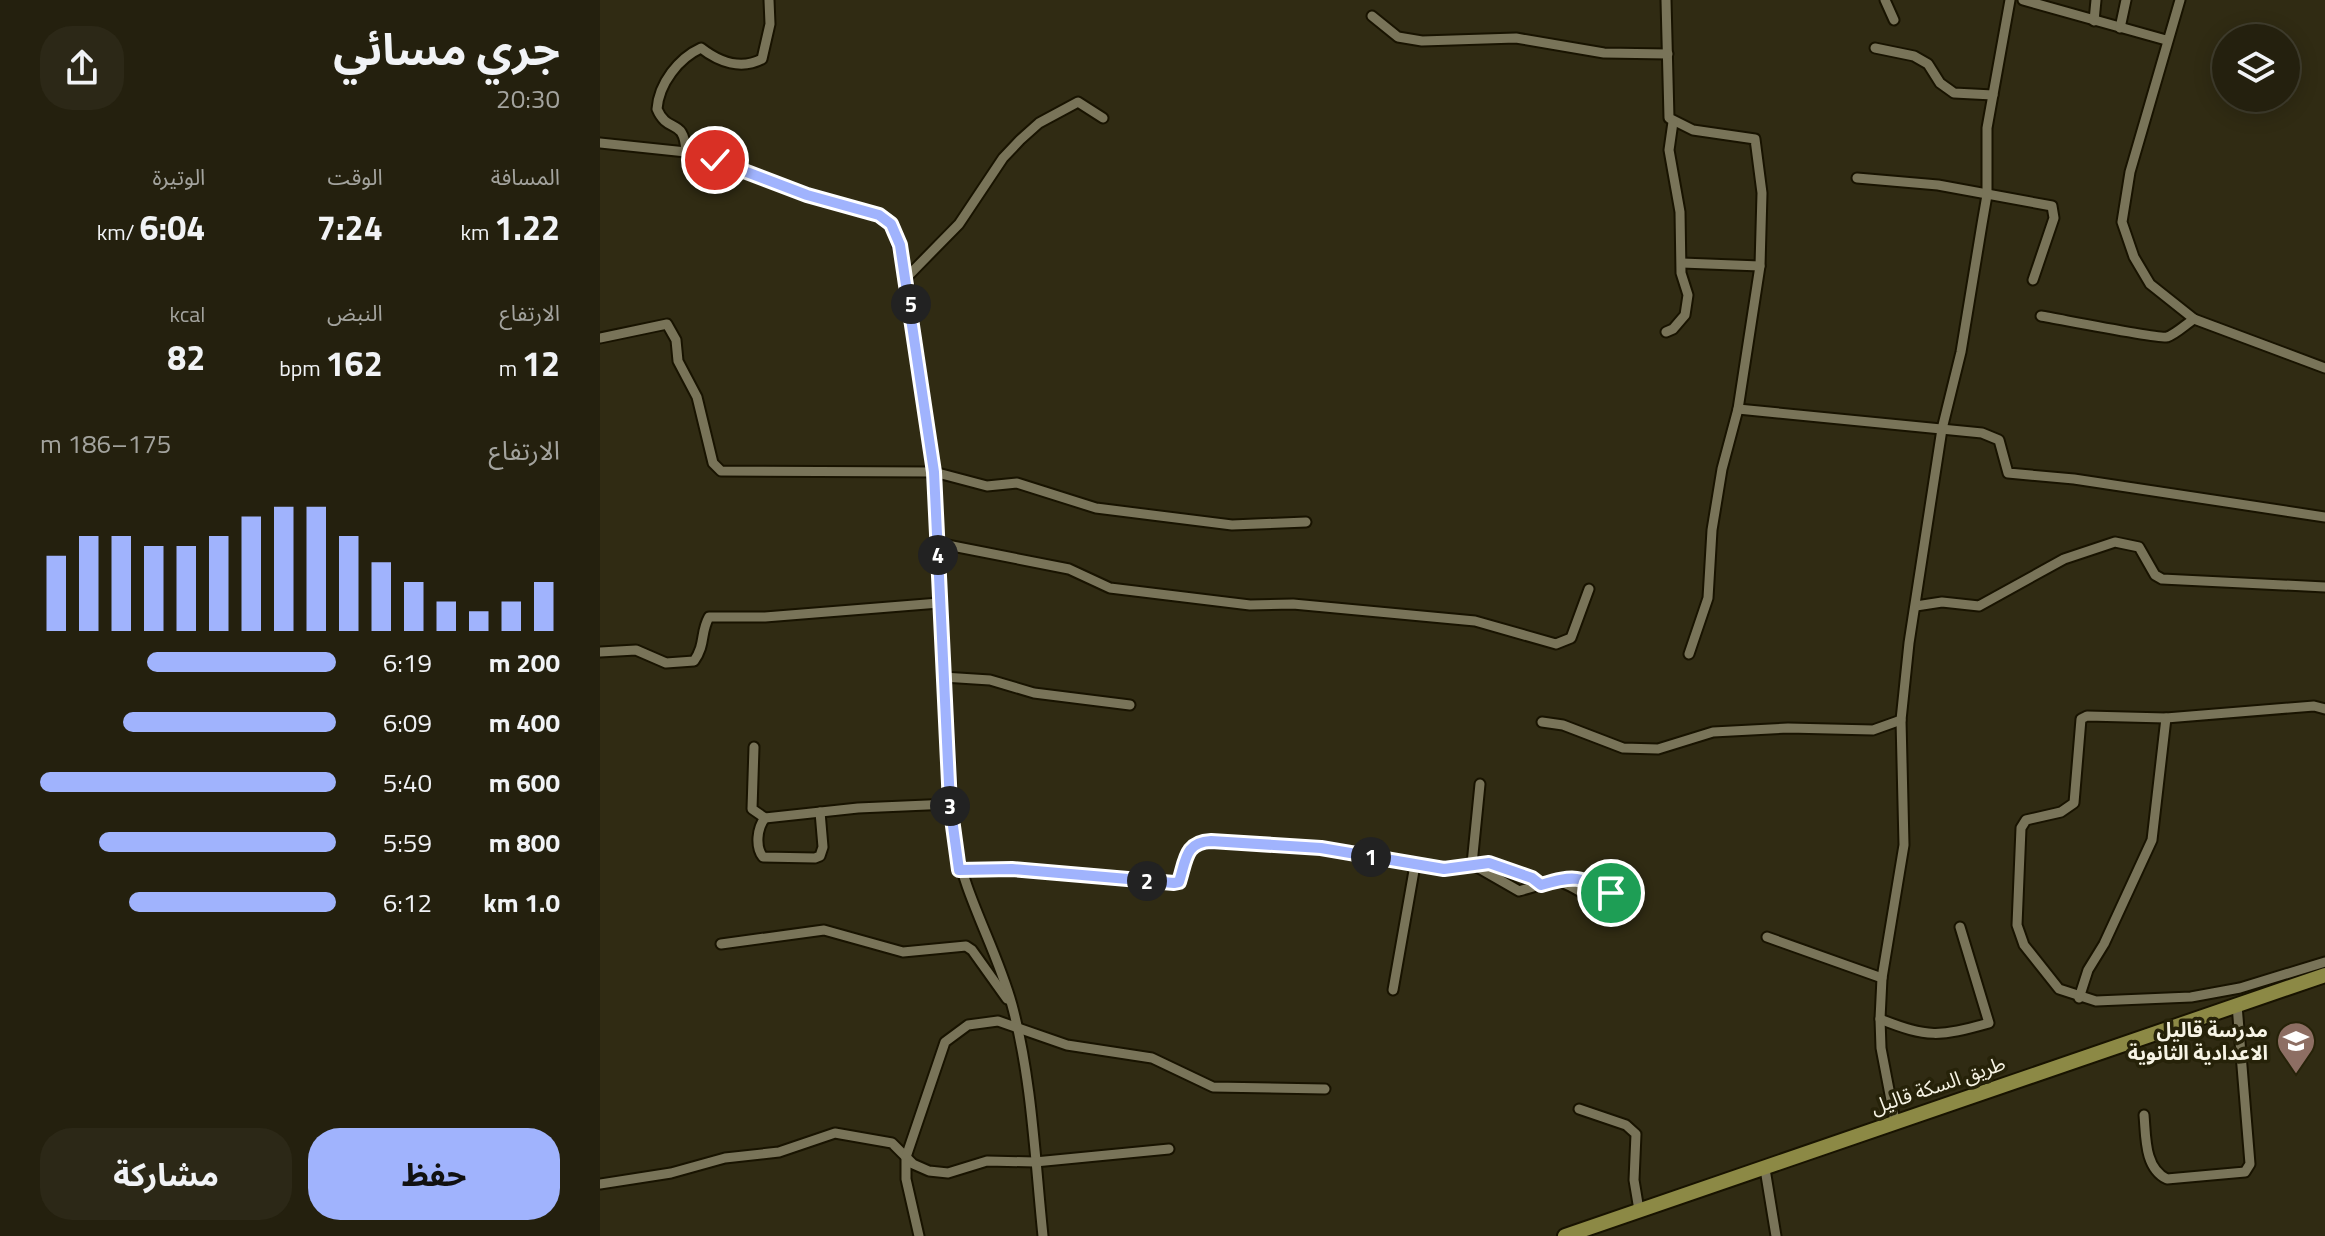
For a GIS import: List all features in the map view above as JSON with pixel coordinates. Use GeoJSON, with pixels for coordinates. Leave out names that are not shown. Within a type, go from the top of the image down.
{"type":"FeatureCollection","features":[{"type":"Feature","properties":{"kind":"main road","name":"طريق السكة قاليل"},"geometry":{"type":"LineString","coordinates":[[1575,1234],[2325,975]]}},
{"type":"Feature","properties":{"kind":"street"},"geometry":{"type":"LineString","coordinates":[[686,152],[687,138],[682,130],[660,117],[657,109],[662,90],[691,51],[701,48],[733,65],[753,64],[762,59],[770,24],[769,0]]}},
{"type":"Feature","properties":{"kind":"street"},"geometry":{"type":"LineString","coordinates":[[1666,0],[1667,109],[1673,122],[1669,150],[1680,212],[1687,306],[1679,324],[1666,332]]}},
{"type":"Feature","properties":{"kind":"street"},"geometry":{"type":"LineString","coordinates":[[1885,0],[1894,20]]}},
{"type":"Feature","properties":{"kind":"street"},"geometry":{"type":"LineString","coordinates":[[1895,1121],[1881,1048],[1880,1019],[1882,978],[1904,845],[1901,720],[1942,429],[1961,352],[1987,195],[1985,158],[2010,0]]}},
{"type":"Feature","properties":{"kind":"street"},"geometry":{"type":"LineString","coordinates":[[2023,0],[2166,40]]}},
{"type":"Feature","properties":{"kind":"street"},"geometry":{"type":"LineString","coordinates":[[2094,21],[2096,0]]}},
{"type":"Feature","properties":{"kind":"street"},"geometry":{"type":"LineString","coordinates":[[2120,28],[2126,0]]}},
{"type":"Feature","properties":{"kind":"street"},"geometry":{"type":"LineString","coordinates":[[2180,0],[2141,124],[2122,222],[2134,257],[2150,284],[2194,319],[2325,368]]}},
{"type":"Feature","properties":{"kind":"street"},"geometry":{"type":"LineString","coordinates":[[1372,16],[1398,37],[1422,41],[1516,38],[1604,53],[1668,54]]}},
{"type":"Feature","properties":{"kind":"street"},"geometry":{"type":"LineString","coordinates":[[1875,48],[1914,56],[1928,64],[1940,83],[1954,93],[1993,95]]}},
{"type":"Feature","properties":{"kind":"street"},"geometry":{"type":"LineString","coordinates":[[907,277],[941,246],[983,191],[1003,158],[1039,123],[1078,102],[1103,118]]}},
{"type":"Feature","properties":{"kind":"street"},"geometry":{"type":"LineString","coordinates":[[1673,122],[1693,130],[1751,138],[1757,142],[1762,193],[1760,266],[1738,409],[1717,499],[1708,598],[1689,654]]}},
{"type":"Feature","properties":{"kind":"street"},"geometry":{"type":"LineString","coordinates":[[600,143],[686,152],[807,195],[879,215],[891,224],[907,277],[934,472],[950,804],[959,870],[1000,965],[1013,1008],[1043,1236]]}},
{"type":"Feature","properties":{"kind":"street"},"geometry":{"type":"LineString","coordinates":[[1857,178],[1938,185],[2022,198],[2052,206],[2054,218],[2033,280]]}},
{"type":"Feature","properties":{"kind":"street"},"geometry":{"type":"LineString","coordinates":[[1682,263],[1760,266]]}},
{"type":"Feature","properties":{"kind":"street"},"geometry":{"type":"LineString","coordinates":[[2041,316],[2109,326],[2158,338],[2170,337],[2194,319]]}},
{"type":"Feature","properties":{"kind":"street"},"geometry":{"type":"LineString","coordinates":[[600,338],[667,324],[671,327],[678,361],[697,397],[713,463],[721,471],[934,472],[987,486],[1017,483],[1096,508],[1232,525],[1306,522]]}},
{"type":"Feature","properties":{"kind":"street"},"geometry":{"type":"LineString","coordinates":[[1738,409],[1982,433],[1999,440],[2008,473],[2074,479],[2325,517]]}},
{"type":"Feature","properties":{"kind":"street"},"geometry":{"type":"LineString","coordinates":[[1916,606],[1942,602],[1979,606],[2045,566],[2115,542],[2139,547],[2155,575],[2162,579],[2325,587]]}},
{"type":"Feature","properties":{"kind":"street"},"geometry":{"type":"LineString","coordinates":[[937,543],[1069,569],[1110,588],[1250,605],[1293,604],[1475,621],[1556,644],[1571,638],[1589,589]]}},
{"type":"Feature","properties":{"kind":"street"},"geometry":{"type":"LineString","coordinates":[[600,652],[636,650],[666,663],[694,661],[705,642],[704,627],[709,617],[765,617],[939,603]]}},
{"type":"Feature","properties":{"kind":"street"},"geometry":{"type":"LineString","coordinates":[[943,677],[990,680],[1034,693],[1130,705]]}},
{"type":"Feature","properties":{"kind":"street"},"geometry":{"type":"LineString","coordinates":[[2325,709],[2314,706],[2166,718],[2087,716],[2081,719],[2074,803],[2061,812],[2034,816],[2021,828],[2017,925],[2024,945],[2059,989],[2096,1001],[2191,997],[2240,988],[2325,962]]}},
{"type":"Feature","properties":{"kind":"street"},"geometry":{"type":"LineString","coordinates":[[2079,998],[2088,970],[2104,944],[2152,840],[2166,718]]}},
{"type":"Feature","properties":{"kind":"street"},"geometry":{"type":"LineString","coordinates":[[1542,722],[1563,725],[1623,748],[1658,749],[1713,732],[1788,728],[1873,730],[1901,720]]}},
{"type":"Feature","properties":{"kind":"street"},"geometry":{"type":"LineString","coordinates":[[754,747],[752,809],[765,818],[950,804]]}},
{"type":"Feature","properties":{"kind":"street"},"geometry":{"type":"LineString","coordinates":[[1472,864],[1480,784]]}},
{"type":"Feature","properties":{"kind":"street"},"geometry":{"type":"LineString","coordinates":[[765,818],[759,830],[759,851],[763,857],[815,858],[823,847],[820,812]]}},
{"type":"Feature","properties":{"kind":"street"},"geometry":{"type":"LineString","coordinates":[[959,870],[1038,871],[1174,883],[1179,882],[1188,850],[1194,844],[1211,841],[1309,847],[1444,869],[1489,863],[1532,878],[1541,885]]}},
{"type":"Feature","properties":{"kind":"street"},"geometry":{"type":"LineString","coordinates":[[1472,864],[1519,891],[1568,876],[1585,879],[1611,893],[1617,905],[1606,916],[1595,912],[1593,902],[1581,890],[1557,880]]}},
{"type":"Feature","properties":{"kind":"street"},"geometry":{"type":"LineString","coordinates":[[1393,990],[1415,865]]}},
{"type":"Feature","properties":{"kind":"street"},"geometry":{"type":"LineString","coordinates":[[1514,873],[1519,891]]}},
{"type":"Feature","properties":{"kind":"street"},"geometry":{"type":"LineString","coordinates":[[1880,1019],[1906,1030],[1941,1036],[1989,1023],[1960,927]]}},
{"type":"Feature","properties":{"kind":"street"},"geometry":{"type":"LineString","coordinates":[[721,944],[824,930],[903,952],[966,946],[981,961],[1013,1008]]}},
{"type":"Feature","properties":{"kind":"street"},"geometry":{"type":"LineString","coordinates":[[1767,937],[1882,978]]}},
{"type":"Feature","properties":{"kind":"street"},"geometry":{"type":"LineString","coordinates":[[2144,1115],[2149,1157],[2160,1176],[2167,1179],[2245,1172],[2250,1164],[2237,1005]]}},
{"type":"Feature","properties":{"kind":"street"},"geometry":{"type":"LineString","coordinates":[[919,1236],[906,1179],[906,1157],[945,1042],[956,1031],[984,1020],[1067,1045],[1160,1060],[1213,1087],[1325,1089]]}},
{"type":"Feature","properties":{"kind":"street"},"geometry":{"type":"LineString","coordinates":[[1579,1109],[1626,1125],[1636,1134],[1634,1180],[1639,1210]]}},
{"type":"Feature","properties":{"kind":"street"},"geometry":{"type":"LineString","coordinates":[[600,1184],[680,1171],[725,1158],[779,1152],[835,1133],[892,1143],[906,1157],[929,1171],[948,1173],[987,1161],[1035,1162],[1169,1149]]}},
{"type":"Feature","properties":{"kind":"street"},"geometry":{"type":"LineString","coordinates":[[1765,1169],[1776,1236]]}},
{"type":"Feature","properties":{"kind":"place","name":"مدرسة قاليل الاعدادية الثانوية"},"geometry":{"type":"Point","coordinates":[2296,1075]}},
{"type":"Feature","properties":{"kind":"route"},"geometry":{"type":"LineString","coordinates":[[715,160],[807,195],[879,215],[891,224],[900,245],[934,472],[950,804],[959,870],[1012,869],[1174,883],[1179,882],[1188,850],[1194,844],[1211,841],[1321,848],[1444,869],[1489,863],[1532,878],[1541,885],[1568,876],[1585,879],[1611,893]]}}]}
